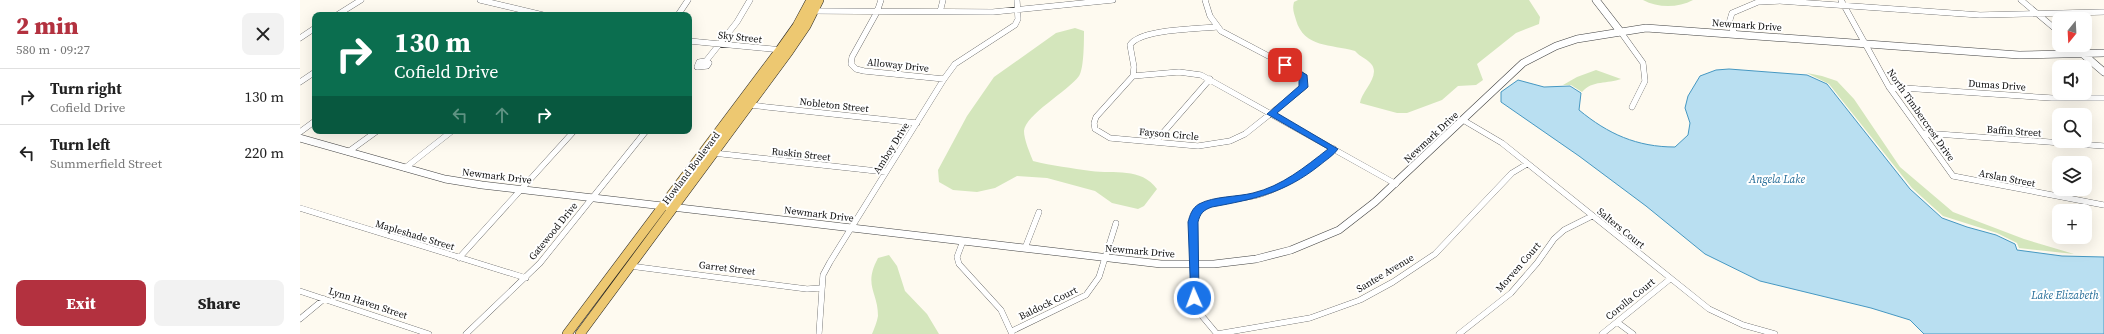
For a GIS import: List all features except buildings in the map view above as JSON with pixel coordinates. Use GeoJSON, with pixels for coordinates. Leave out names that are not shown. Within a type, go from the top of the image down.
{"type":"FeatureCollection","features":[{"type":"Feature","properties":{"kind":"main road","name":"Howland Boulevard"},"geometry":{"type":"LineString","coordinates":[[567,334],[668,207],[714,153],[749,105],[784,50],[811,0]]}},
{"type":"Feature","properties":{"kind":"main road","name":"Howland Boulevard"},"geometry":{"type":"LineString","coordinates":[[581,334],[630,266],[668,207],[784,50],[815,11],[819,0]]}},
{"type":"Feature","properties":{"kind":"street"},"geometry":{"type":"LineString","coordinates":[[343,12],[361,0]]}},
{"type":"Feature","properties":{"kind":"street"},"geometry":{"type":"LineString","coordinates":[[480,0],[531,12]]}},
{"type":"Feature","properties":{"kind":"street"},"geometry":{"type":"LineString","coordinates":[[680,12],[688,0]]}},
{"type":"Feature","properties":{"kind":"street"},"geometry":{"type":"LineString","coordinates":[[706,61],[737,22],[750,0]]}},
{"type":"Feature","properties":{"kind":"street","name":"Alloway Drive"},"geometry":{"type":"LineString","coordinates":[[882,0],[878,12],[852,57],[851,64],[856,69],[864,71],[944,79]]}},
{"type":"Feature","properties":{"kind":"street"},"geometry":{"type":"LineString","coordinates":[[940,12],[944,0]]}},
{"type":"Feature","properties":{"kind":"street","name":"Amboy Drive"},"geometry":{"type":"LineString","coordinates":[[819,334],[823,275],[944,79],[955,64],[1015,25],[1018,10],[1017,0]]}},
{"type":"Feature","properties":{"kind":"street"},"geometry":{"type":"LineString","coordinates":[[815,11],[940,12],[1018,10],[1080,2],[1113,0]]}},
{"type":"Feature","properties":{"kind":"street"},"geometry":{"type":"LineString","coordinates":[[1205,0],[1216,27],[1153,33],[1133,40],[1130,45],[1134,67],[1133,76],[1179,72],[1197,74],[1210,79],[1396,184]]}},
{"type":"Feature","properties":{"kind":"street"},"geometry":{"type":"LineString","coordinates":[[1596,0],[1643,63],[1645,81],[1632,107]]}},
{"type":"Feature","properties":{"kind":"street","name":"North Timbercrest Drive"},"geometry":{"type":"LineString","coordinates":[[1840,0],[1889,87],[1953,176]]}},
{"type":"Feature","properties":{"kind":"street"},"geometry":{"type":"LineString","coordinates":[[2021,0],[2052,26]]}},
{"type":"Feature","properties":{"kind":"street"},"geometry":{"type":"LineString","coordinates":[[1735,34],[1729,22],[1732,13],[1758,2],[1780,1],[1980,15],[2104,12]]}},
{"type":"Feature","properties":{"kind":"street","name":"Fayson Circle"},"geometry":{"type":"LineString","coordinates":[[1133,76],[1096,117],[1094,123],[1095,129],[1110,138],[1198,146],[1230,141],[1245,134],[1304,87],[1304,77],[1297,71],[1229,36],[1216,27]]}},
{"type":"Feature","properties":{"kind":"street","name":"Newmark Drive"},"geometry":{"type":"LineString","coordinates":[[300,138],[405,168],[461,182],[1106,258],[1193,265],[1256,259],[1292,250],[1339,230],[1362,213],[1396,184],[1522,63],[1577,39],[1646,28],[2019,55],[2104,53]]}},
{"type":"Feature","properties":{"kind":"street"},"geometry":{"type":"LineString","coordinates":[[300,38],[312,30]]}},
{"type":"Feature","properties":{"kind":"street","name":"Sky Street"},"geometry":{"type":"LineString","coordinates":[[692,41],[784,50]]}},
{"type":"Feature","properties":{"kind":"street"},"geometry":{"type":"LineString","coordinates":[[2083,54],[2104,72]]}},
{"type":"Feature","properties":{"kind":"street"},"geometry":{"type":"LineString","coordinates":[[300,82],[312,74]]}},
{"type":"Feature","properties":{"kind":"street"},"geometry":{"type":"LineString","coordinates":[[1155,142],[1210,79]]}},
{"type":"Feature","properties":{"kind":"street","name":"Dumas Drive"},"geometry":{"type":"LineString","coordinates":[[1889,87],[2052,98],[2104,98]]}},
{"type":"Feature","properties":{"kind":"street","name":"Nobleton Street"},"geometry":{"type":"LineString","coordinates":[[749,105],[917,123]]}},
{"type":"Feature","properties":{"kind":"street","name":"Salters Court"},"geometry":{"type":"LineString","coordinates":[[1463,120],[1502,143],[1709,309],[1725,318],[1775,334]]}},
{"type":"Feature","properties":{"kind":"street"},"geometry":{"type":"LineString","coordinates":[[300,132],[312,123]]}},
{"type":"Feature","properties":{"kind":"street","name":"Baffin Street"},"geometry":{"type":"LineString","coordinates":[[1923,133],[2104,146]]}},
{"type":"Feature","properties":{"kind":"street"},"geometry":{"type":"LineString","coordinates":[[348,152],[373,134]]}},
{"type":"Feature","properties":{"kind":"street"},"geometry":{"type":"LineString","coordinates":[[405,168],[448,134]]}},
{"type":"Feature","properties":{"kind":"street"},"geometry":{"type":"LineString","coordinates":[[459,258],[571,134]]}},
{"type":"Feature","properties":{"kind":"street","name":"Gatewood Drive"},"geometry":{"type":"LineString","coordinates":[[466,334],[540,263],[644,134]]}},
{"type":"Feature","properties":{"kind":"street"},"geometry":{"type":"LineString","coordinates":[[1217,334],[1197,310],[1194,298],[1193,222],[1195,213],[1202,207],[1255,196],[1274,190],[1300,176],[1334,149]]}},
{"type":"Feature","properties":{"kind":"street","name":"Ruskin Street"},"geometry":{"type":"LineString","coordinates":[[714,153],[886,172]]}},
{"type":"Feature","properties":{"kind":"street","name":"Santee Avenue"},"geometry":{"type":"LineString","coordinates":[[1217,334],[1310,318],[1360,300],[1386,286],[1435,254],[1512,173],[1527,164]]}},
{"type":"Feature","properties":{"kind":"street","name":"Arslan Street"},"geometry":{"type":"LineString","coordinates":[[1953,176],[2102,205]]}},
{"type":"Feature","properties":{"kind":"street"},"geometry":{"type":"LineString","coordinates":[[2102,205],[2104,212]]}},
{"type":"Feature","properties":{"kind":"street","name":"Mapleshade Street"},"geometry":{"type":"LineString","coordinates":[[300,208],[526,278]]}},
{"type":"Feature","properties":{"kind":"street"},"geometry":{"type":"LineString","coordinates":[[1025,248],[1039,212]]}},
{"type":"Feature","properties":{"kind":"street","name":"Morven Court"},"geometry":{"type":"LineString","coordinates":[[1459,334],[1511,293],[1537,263],[1554,239],[1564,230],[1592,216]]}},
{"type":"Feature","properties":{"kind":"street","name":"Baldock Court"},"geometry":{"type":"LineString","coordinates":[[1012,333],[1086,296],[1099,277],[1116,223]]}},
{"type":"Feature","properties":{"kind":"street"},"geometry":{"type":"LineString","coordinates":[[963,241],[957,257],[959,264],[1001,310],[1012,333]]}},
{"type":"Feature","properties":{"kind":"street","name":"Garret Street"},"geometry":{"type":"LineString","coordinates":[[630,266],[807,288],[821,288]]}},
{"type":"Feature","properties":{"kind":"street","name":"Corolla Court"},"geometry":{"type":"LineString","coordinates":[[1602,334],[1670,279]]}},
{"type":"Feature","properties":{"kind":"street","name":"Lynn Haven Street"},"geometry":{"type":"LineString","coordinates":[[300,291],[429,334]]}},
{"type":"Feature","properties":{"kind":"street"},"geometry":{"type":"LineString","coordinates":[[300,319],[324,299]]}},
{"type":"Feature","properties":{"kind":"street"},"geometry":{"type":"LineString","coordinates":[[1617,322],[1633,334]]}},
{"type":"Feature","properties":{"kind":"green space"},"geometry":{"type":"Polygon","coordinates":[[[1298,0],[1529,0],[1540,17],[1539,24],[1516,33],[1477,64],[1483,80],[1476,85],[1458,86],[1442,100],[1407,113],[1397,113],[1360,103],[1374,74],[1372,65],[1355,51],[1320,43],[1305,36],[1296,20],[1293,7],[1294,2],[1298,0]]]}},
{"type":"Feature","properties":{"kind":"green space"},"geometry":{"type":"Polygon","coordinates":[[[1643,0],[1693,0],[1675,6],[1661,6],[1643,0]]]}},
{"type":"Feature","properties":{"kind":"green space"},"geometry":{"type":"Polygon","coordinates":[[[1075,28],[1084,31],[1081,72],[1074,82],[1031,118],[1026,125],[1024,135],[1033,161],[1091,171],[1135,174],[1143,177],[1151,182],[1157,189],[1144,206],[1138,209],[1112,203],[1095,191],[1047,178],[1017,176],[995,188],[977,192],[953,190],[939,182],[938,170],[967,116],[994,77],[1056,33],[1075,28]]]}},
{"type":"Feature","properties":{"kind":"green space"},"geometry":{"type":"Polygon","coordinates":[[[1596,70],[1621,79],[1595,84],[1586,88],[1582,92],[1571,85],[1563,85],[1577,77],[1596,70]]]}},
{"type":"Feature","properties":{"kind":"green space"},"geometry":{"type":"Polygon","coordinates":[[[1807,73],[1837,81],[1854,99],[1900,167],[1953,212],[2024,239],[2074,254],[2019,248],[2017,243],[1997,233],[1943,216],[1912,188],[1829,84],[1807,73]]]}},
{"type":"Feature","properties":{"kind":"green space"},"geometry":{"type":"Polygon","coordinates":[[[889,255],[897,266],[905,291],[927,314],[939,334],[872,334],[878,316],[876,300],[871,282],[872,275],[878,258],[889,255]]]}},
{"type":"Feature","properties":{"kind":"water","name":"Angela Lake"},"geometry":{"type":"Polygon","coordinates":[[[1729,69],[1807,75],[1827,84],[1910,189],[1942,218],[1996,235],[2015,244],[2017,250],[2062,256],[2104,257],[2104,334],[1924,334],[1910,320],[1871,308],[1760,281],[1705,254],[1646,206],[1579,156],[1501,102],[1501,92],[1518,80],[1544,87],[1570,86],[1581,93],[1579,110],[1601,126],[1624,138],[1636,142],[1648,145],[1675,147],[1688,135],[1690,123],[1685,108],[1688,96],[1700,76],[1716,70],[1729,69]]]}},
{"type":"Feature","properties":{"kind":"route"},"geometry":{"type":"LineString","coordinates":[[1194,298],[1193,222],[1195,213],[1202,207],[1211,204],[1255,196],[1274,190],[1300,176],[1334,149],[1272,114],[1304,87],[1304,77],[1297,71],[1285,65]]}},
{"type":"Feature","properties":{"kind":"water label","name":"Lake Elizabeth"},"geometry":{"type":"Point","coordinates":[2065,295]}}]}
